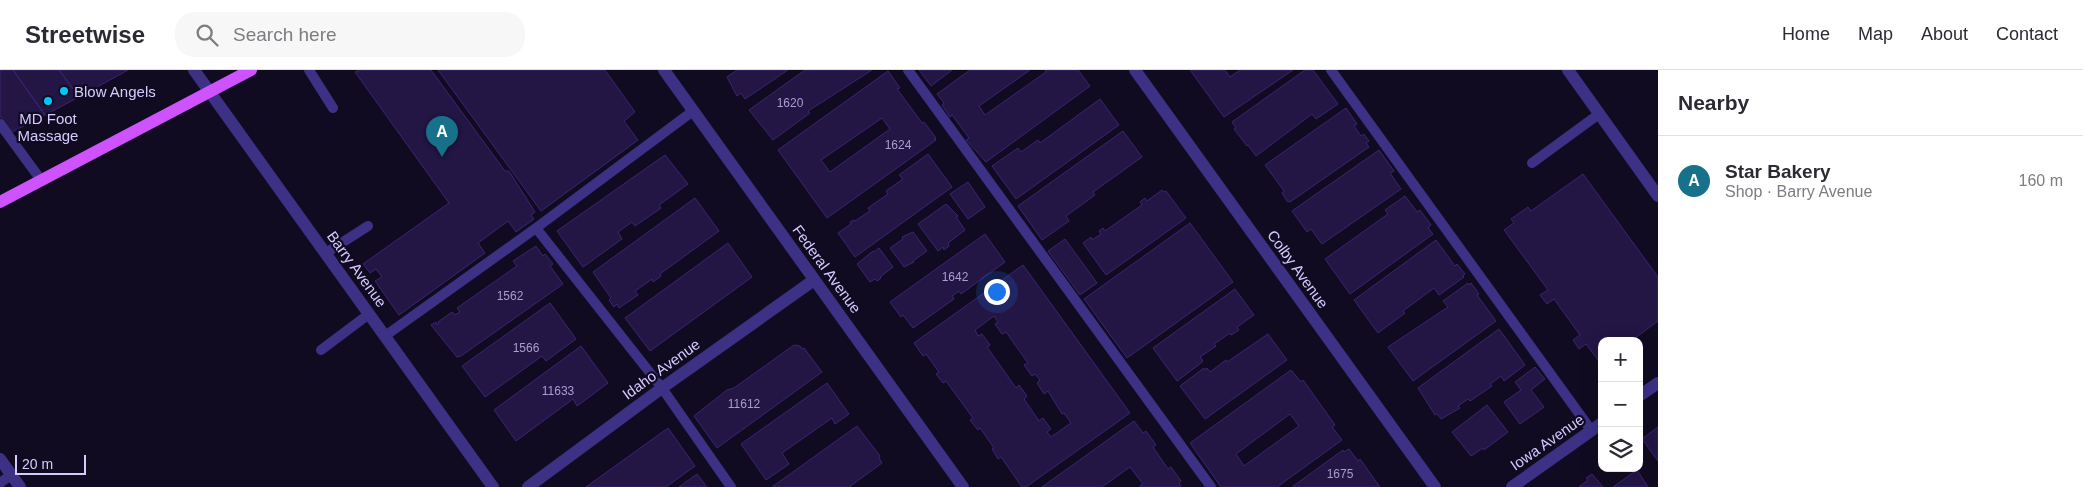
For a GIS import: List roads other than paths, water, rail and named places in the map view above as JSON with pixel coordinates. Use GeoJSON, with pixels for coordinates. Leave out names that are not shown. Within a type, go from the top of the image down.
{"type":"FeatureCollection","features":[{"type":"Feature","properties":{"kind":"main road"},"geometry":{"type":"LineString","coordinates":[[0,202],[251,70]]}},
{"type":"Feature","properties":{"kind":"street","name":"Barry Avenue"},"geometry":{"type":"LineString","coordinates":[[194,70],[493,487]]}},
{"type":"Feature","properties":{"kind":"street","name":"Federal Avenue"},"geometry":{"type":"LineString","coordinates":[[664,70],[963,487]]}},
{"type":"Feature","properties":{"kind":"street","name":"Colby Avenue"},"geometry":{"type":"LineString","coordinates":[[1135,70],[1435,487]]}},
{"type":"Feature","properties":{"kind":"street"},"geometry":{"type":"LineString","coordinates":[[1568,70],[1658,196]]}},
{"type":"Feature","properties":{"kind":"street","name":"Idaho Avenue"},"geometry":{"type":"LineString","coordinates":[[528,487],[662,388],[814,280]]}},
{"type":"Feature","properties":{"kind":"street"},"geometry":{"type":"LineString","coordinates":[[1643,393],[1658,383]]}},
{"type":"Feature","properties":{"kind":"street","name":"Iowa Avenue"},"geometry":{"type":"LineString","coordinates":[[1512,487],[1596,427]]}},
{"type":"Feature","properties":{"kind":"street"},"geometry":{"type":"LineString","coordinates":[[0,459],[20,487]]}},
{"type":"Feature","properties":{"kind":"lane"},"geometry":{"type":"LineString","coordinates":[[309,70],[333,108]]}},
{"type":"Feature","properties":{"kind":"lane"},"geometry":{"type":"LineString","coordinates":[[908,70],[1211,487]]}},
{"type":"Feature","properties":{"kind":"lane"},"geometry":{"type":"LineString","coordinates":[[1332,70],[1596,427]]}},
{"type":"Feature","properties":{"kind":"lane"},"geometry":{"type":"LineString","coordinates":[[385,336],[536,228],[693,111]]}},
{"type":"Feature","properties":{"kind":"lane"},"geometry":{"type":"LineString","coordinates":[[1532,163],[1599,114]]}},
{"type":"Feature","properties":{"kind":"lane"},"geometry":{"type":"LineString","coordinates":[[0,124],[41,180]]}},
{"type":"Feature","properties":{"kind":"lane"},"geometry":{"type":"LineString","coordinates":[[326,253],[368,226]]}},
{"type":"Feature","properties":{"kind":"lane"},"geometry":{"type":"LineString","coordinates":[[536,228],[662,388],[731,487]]}},
{"type":"Feature","properties":{"kind":"lane"},"geometry":{"type":"LineString","coordinates":[[321,350],[369,314]]}},
{"type":"Feature","properties":{"kind":"lane"},"geometry":{"type":"LineString","coordinates":[[0,483],[11,475]]}},
{"type":"Feature","properties":{"kind":"place","name":"Blow Angels"},"geometry":{"type":"Point","coordinates":[64,91]}},
{"type":"Feature","properties":{"kind":"place","name":"MD Foot Massage"},"geometry":{"type":"Point","coordinates":[48,101]}},
{"type":"Feature","properties":{"kind":"place","name":"Star Bakery"},"geometry":{"type":"Point","coordinates":[442,157]}}]}
